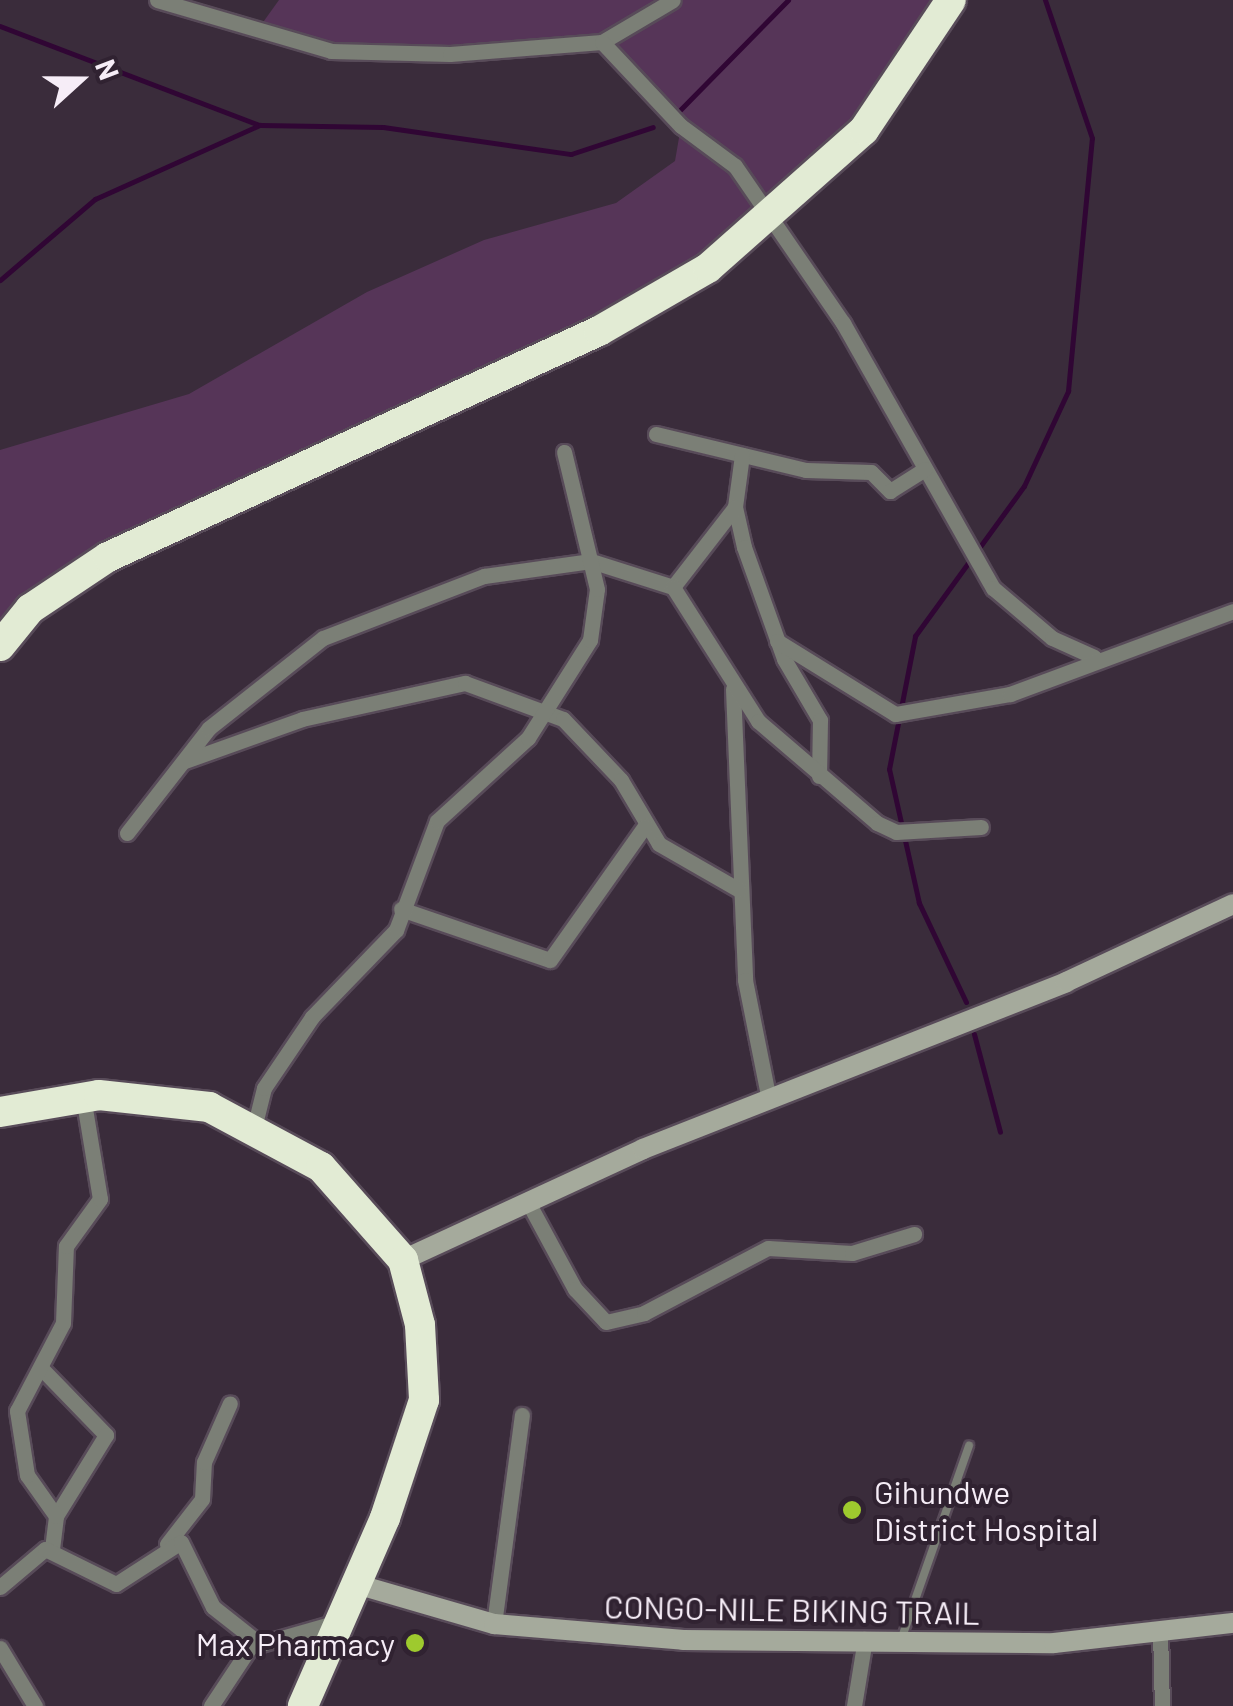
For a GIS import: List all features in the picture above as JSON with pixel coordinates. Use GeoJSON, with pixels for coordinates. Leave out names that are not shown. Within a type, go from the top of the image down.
{"type":"FeatureCollection","features":[{"type":"Feature","properties":{"kind":"highway"},"geometry":{"type":"LineString","coordinates":[[0,646],[30,610],[108,556],[599,332],[769,220],[864,130],[951,0]]}},
{"type":"Feature","properties":{"kind":"highway"},"geometry":{"type":"LineString","coordinates":[[0,1112],[82,1096],[168,1099],[254,1128],[322,1167],[403,1260],[420,1325],[424,1400],[356,1584],[303,1706]]}},
{"type":"Feature","properties":{"kind":"street"},"geometry":{"type":"LineString","coordinates":[[157,0],[352,54],[602,42],[674,0]]}},
{"type":"Feature","properties":{"kind":"street"},"geometry":{"type":"LineString","coordinates":[[602,42],[681,126],[735,166],[843,323],[994,588],[1052,638],[1094,657]]}},
{"type":"Feature","properties":{"kind":"street"},"geometry":{"type":"LineString","coordinates":[[656,434],[742,455],[871,472],[890,490],[925,469]]}},
{"type":"Feature","properties":{"kind":"street"},"geometry":{"type":"LineString","coordinates":[[254,1128],[264,1088],[312,1017],[386,948],[438,820],[528,738],[541,707],[596,624],[591,560],[564,452]]}},
{"type":"Feature","properties":{"kind":"street"},"geometry":{"type":"LineString","coordinates":[[742,455],[735,507],[776,642],[820,720],[820,776]]}},
{"type":"Feature","properties":{"kind":"street"},"geometry":{"type":"LineString","coordinates":[[673,587],[735,507]]}},
{"type":"Feature","properties":{"kind":"street"},"geometry":{"type":"LineString","coordinates":[[127,833],[246,693],[323,638],[484,576],[591,560],[673,587],[734,689],[820,776],[896,832],[981,827]]}},
{"type":"Feature","properties":{"kind":"street"},"geometry":{"type":"LineString","coordinates":[[776,642],[895,714],[1010,694],[1094,657],[1233,611]]}},
{"type":"Feature","properties":{"kind":"street"},"geometry":{"type":"LineString","coordinates":[[185,761],[439,683],[541,707],[592,747],[658,844],[739,890]]}},
{"type":"Feature","properties":{"kind":"street"},"geometry":{"type":"LineString","coordinates":[[734,689],[744,786],[739,890],[744,980],[768,1095]]}},
{"type":"Feature","properties":{"kind":"street"},"geometry":{"type":"LineString","coordinates":[[401,909],[550,960],[645,826]]}},
{"type":"Feature","properties":{"kind":"street"},"geometry":{"type":"LineString","coordinates":[[403,1260],[768,1095],[1066,982],[1233,904]]}},
{"type":"Feature","properties":{"kind":"street"},"geometry":{"type":"LineString","coordinates":[[56,1516],[27,1475],[18,1411],[63,1322],[66,1246],[100,1199],[82,1096]]}},
{"type":"Feature","properties":{"kind":"street"},"geometry":{"type":"LineString","coordinates":[[529,1204],[582,1300],[606,1322],[644,1313],[768,1248],[852,1253],[914,1234]]}},
{"type":"Feature","properties":{"kind":"street"},"geometry":{"type":"LineString","coordinates":[[0,1587],[52,1549],[56,1516],[106,1435],[42,1368]]}},
{"type":"Feature","properties":{"kind":"street"},"geometry":{"type":"LineString","coordinates":[[52,1549],[116,1584],[167,1544],[202,1500],[204,1462],[230,1404]]}},
{"type":"Feature","properties":{"kind":"street"},"geometry":{"type":"LineString","coordinates":[[494,1624],[522,1415]]}},
{"type":"Feature","properties":{"kind":"street"},"geometry":{"type":"LineString","coordinates":[[167,1544],[186,1544],[213,1607],[260,1644]]}},
{"type":"Feature","properties":{"kind":"street","name":"CONGO-NILE BIKING TRAIL"},"geometry":{"type":"LineString","coordinates":[[356,1584],[494,1624],[682,1640],[1054,1643],[1233,1623]]}},
{"type":"Feature","properties":{"kind":"street"},"geometry":{"type":"LineString","coordinates":[[211,1706],[238,1659],[260,1644],[337,1622]]}},
{"type":"Feature","properties":{"kind":"street"},"geometry":{"type":"LineString","coordinates":[[1160,1632],[1162,1706]]}},
{"type":"Feature","properties":{"kind":"street"},"geometry":{"type":"LineString","coordinates":[[854,1706],[865,1639]]}},
{"type":"Feature","properties":{"kind":"street"},"geometry":{"type":"LineString","coordinates":[[0,1648],[35,1706]]}},
{"type":"Feature","properties":{"kind":"lane"},"geometry":{"type":"LineString","coordinates":[[900,1640],[969,1446]]}},
{"type":"Feature","properties":{"kind":"shaded area"},"geometry":{"type":"Polygon","coordinates":[[[279,0],[951,0],[914,62],[708,268],[153,534],[0,646],[0,450],[189,394],[367,292],[484,240],[616,203],[675,161],[681,126],[602,42],[353,54],[256,32],[279,0]]]}},
{"type":"Feature","properties":{"kind":"waterway"},"geometry":{"type":"LineString","coordinates":[[678,112],[788,0]]}},
{"type":"Feature","properties":{"kind":"waterway"},"geometry":{"type":"LineString","coordinates":[[966,1002],[919,903],[889,769],[915,636],[1024,486],[1068,391],[1092,138],[1045,0]]}},
{"type":"Feature","properties":{"kind":"waterway"},"geometry":{"type":"LineString","coordinates":[[0,26],[259,125]]}},
{"type":"Feature","properties":{"kind":"waterway"},"geometry":{"type":"LineString","coordinates":[[0,280],[95,199],[260,125],[383,127],[571,154],[653,127]]}},
{"type":"Feature","properties":{"kind":"waterway"},"geometry":{"type":"LineString","coordinates":[[974,1034],[1000,1132]]}},
{"type":"Feature","properties":{"kind":"place","name":"Gihundwe District Hospital"},"geometry":{"type":"Point","coordinates":[852,1510]}},
{"type":"Feature","properties":{"kind":"place","name":"Max Pharmacy"},"geometry":{"type":"Point","coordinates":[415,1643]}}]}
